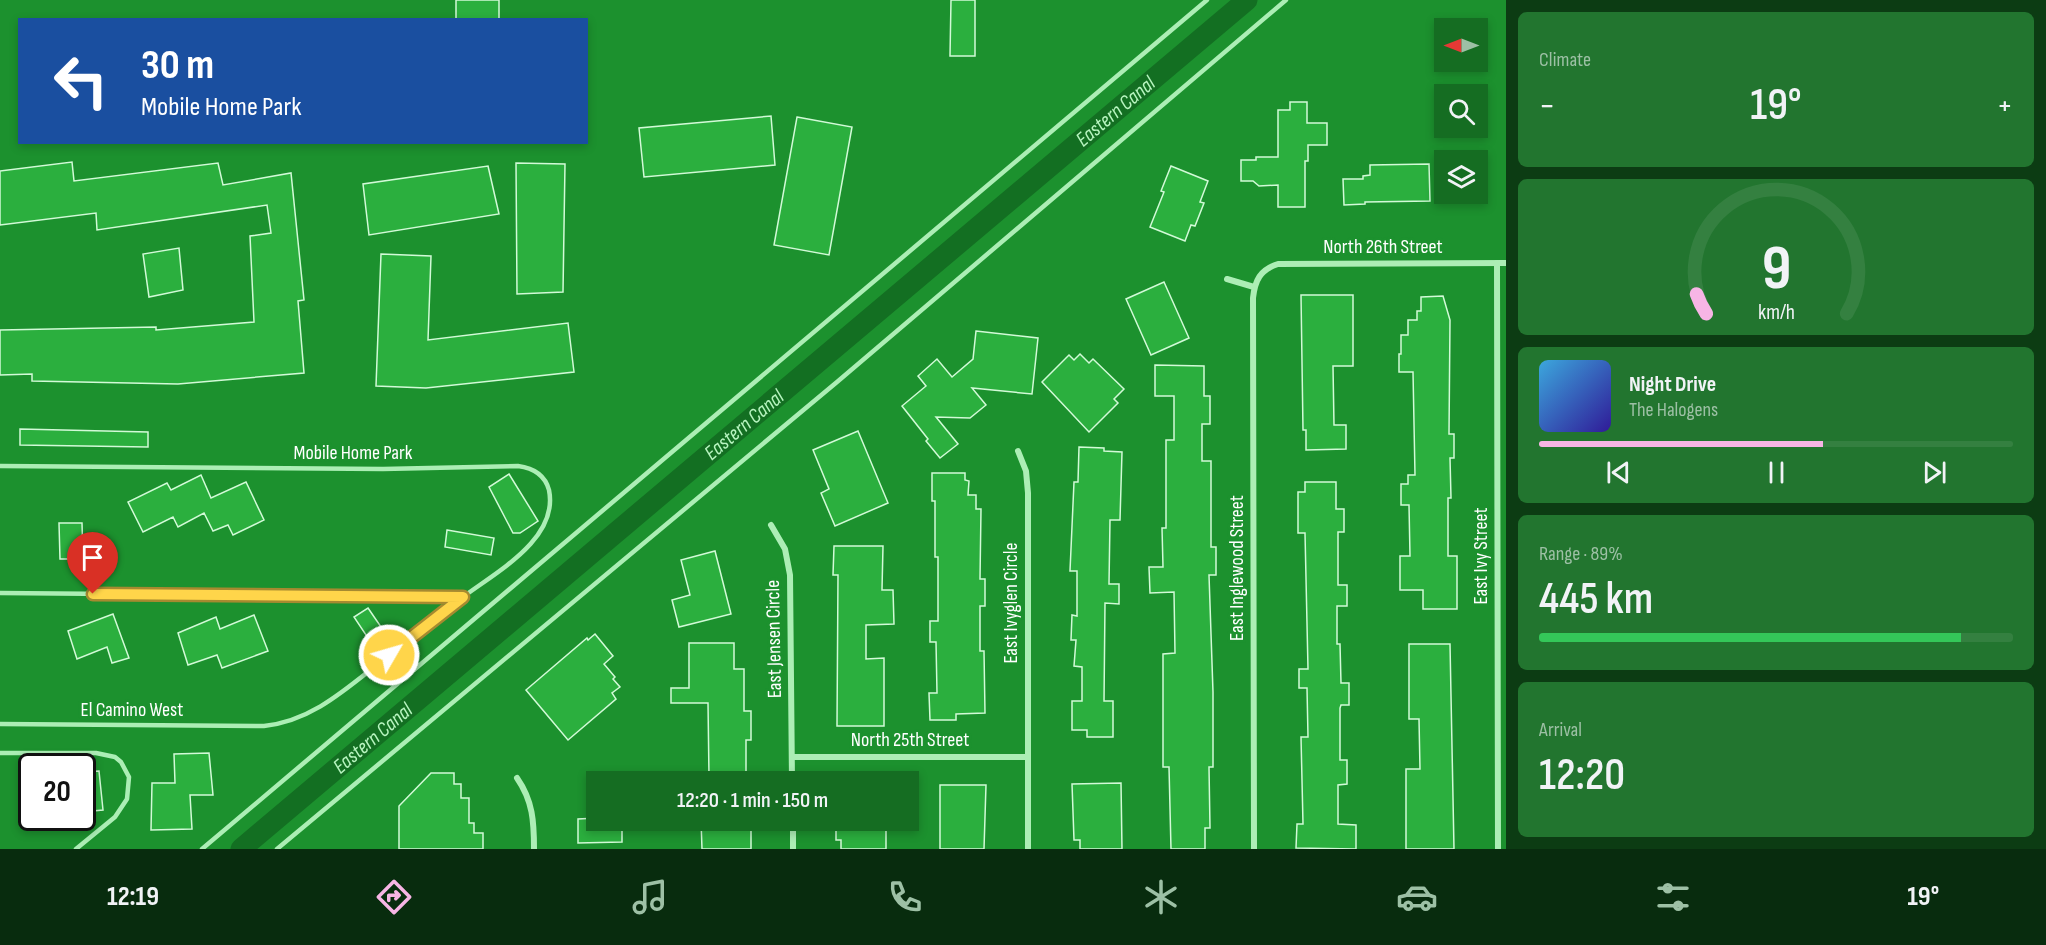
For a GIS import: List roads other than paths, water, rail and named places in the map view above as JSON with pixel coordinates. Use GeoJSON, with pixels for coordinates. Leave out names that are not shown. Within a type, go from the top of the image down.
{"type":"FeatureCollection","features":[{"type":"Feature","properties":{"kind":"street","name":"East Ivy Street"},"geometry":{"type":"LineString","coordinates":[[1497,263],[1498,849]]}},
{"type":"Feature","properties":{"kind":"street","name":"North 26th Street"},"geometry":{"type":"LineString","coordinates":[[1262,272],[1270,267],[1287,264],[1506,263]]}},
{"type":"Feature","properties":{"kind":"street","name":"East Inglewood Street"},"geometry":{"type":"LineString","coordinates":[[1254,849],[1254,287],[1262,272]]}},
{"type":"Feature","properties":{"kind":"street"},"geometry":{"type":"LineString","coordinates":[[1227,279],[1254,287]]}},
{"type":"Feature","properties":{"kind":"street","name":"East Ivyglen Circle"},"geometry":{"type":"LineString","coordinates":[[1017,452],[1026,471],[1027,482],[1028,849]]}},
{"type":"Feature","properties":{"kind":"street","name":"East Jensen Circle"},"geometry":{"type":"LineString","coordinates":[[771,525],[785,549],[790,575],[792,771]]}},
{"type":"Feature","properties":{"kind":"street","name":"North 25th Street"},"geometry":{"type":"LineString","coordinates":[[792,757],[1027,757]]}},
{"type":"Feature","properties":{"kind":"street"},"geometry":{"type":"LineString","coordinates":[[517,778],[530,800],[533,813],[534,849]]}},
{"type":"Feature","properties":{"kind":"street"},"geometry":{"type":"LineString","coordinates":[[792,831],[793,849]]}},
{"type":"Feature","properties":{"kind":"lane"},"geometry":{"type":"LineString","coordinates":[[202,849],[1208,0]]}},
{"type":"Feature","properties":{"kind":"lane"},"geometry":{"type":"LineString","coordinates":[[277,849],[837,382],[1286,0]]}},
{"type":"Feature","properties":{"kind":"lane","name":"Mobile Home Park"},"geometry":{"type":"LineString","coordinates":[[0,466],[383,469],[518,466],[537,472],[544,478],[550,497],[547,521],[540,533],[512,560],[326,704],[291,722],[264,726]]}},
{"type":"Feature","properties":{"kind":"lane"},"geometry":{"type":"LineString","coordinates":[[0,593],[463,597]]}},
{"type":"Feature","properties":{"kind":"lane","name":"El Camino West"},"geometry":{"type":"LineString","coordinates":[[0,724],[264,726]]}},
{"type":"Feature","properties":{"kind":"lane"},"geometry":{"type":"LineString","coordinates":[[0,753],[96,753],[115,757],[122,762],[129,777],[127,799],[115,817],[76,849]]}},
{"type":"Feature","properties":{"kind":"waterway","name":"Eastern Canal"},"geometry":{"type":"LineString","coordinates":[[241,849],[1247,0]]}}]}
